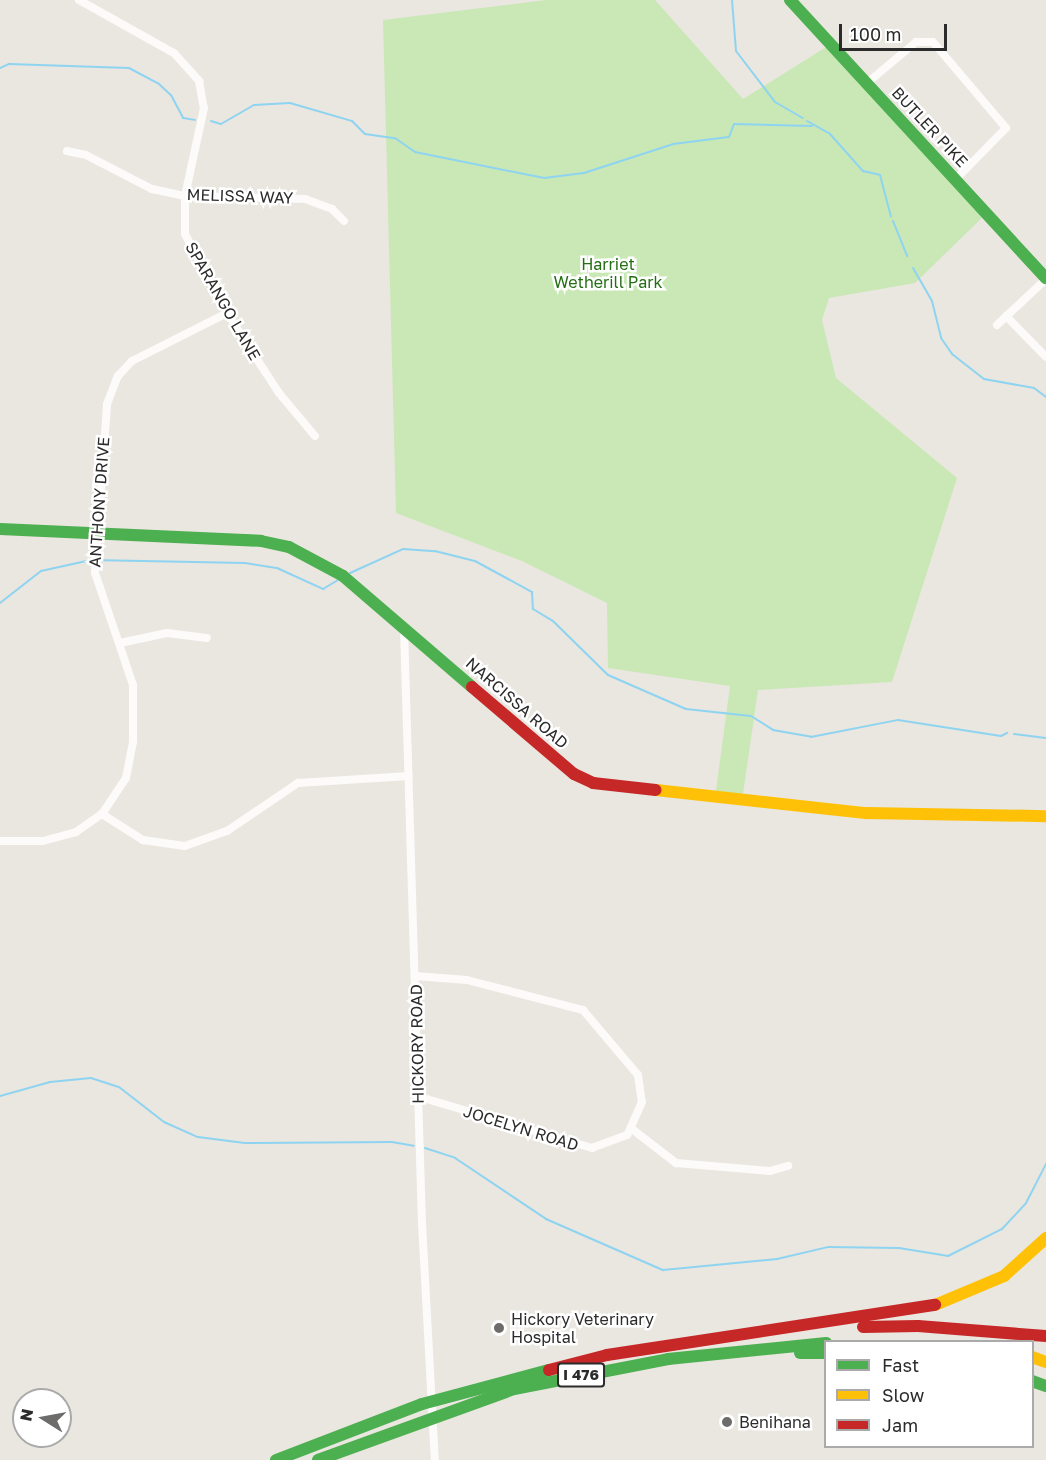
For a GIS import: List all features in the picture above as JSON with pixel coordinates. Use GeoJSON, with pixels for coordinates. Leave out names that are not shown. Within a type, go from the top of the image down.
{"type":"FeatureCollection","features":[{"type":"Feature","properties":{"kind":"main road","name":"BUTLER PIKE"},"geometry":{"type":"LineString","coordinates":[[790,0],[1046,278]]}},
{"type":"Feature","properties":{"kind":"main road","name":"NARCISSA ROAD"},"geometry":{"type":"LineString","coordinates":[[0,529],[283,545],[343,576],[574,774],[593,783],[866,813],[1046,816]]}},
{"type":"Feature","properties":{"kind":"main road"},"geometry":{"type":"LineString","coordinates":[[797,1329],[920,1311],[961,1300],[1015,1269],[1046,1238]]}},
{"type":"Feature","properties":{"kind":"main road","name":"I 476"},"geometry":{"type":"LineString","coordinates":[[276,1460],[422,1404],[608,1355],[797,1329],[918,1326],[1046,1336]]}},
{"type":"Feature","properties":{"kind":"main road","name":"I 476"},"geometry":{"type":"LineString","coordinates":[[318,1460],[439,1414],[514,1389],[668,1359],[824,1342]]}},
{"type":"Feature","properties":{"kind":"main road"},"geometry":{"type":"LineString","coordinates":[[668,1359],[824,1353]]}},
{"type":"Feature","properties":{"kind":"street","name":"SPARANGO LANE"},"geometry":{"type":"LineString","coordinates":[[79,0],[174,53],[198,81],[204,108],[186,196],[184,234],[227,313],[279,393],[315,436]]}},
{"type":"Feature","properties":{"kind":"street"},"geometry":{"type":"LineString","coordinates":[[867,83],[916,42],[933,42],[1006,128],[956,179]]}},
{"type":"Feature","properties":{"kind":"street","name":"MELISSA WAY"},"geometry":{"type":"LineString","coordinates":[[67,151],[86,155],[141,185],[186,196],[288,196],[332,209],[344,221]]}},
{"type":"Feature","properties":{"kind":"street"},"geometry":{"type":"LineString","coordinates":[[997,325],[1046,278]]}},
{"type":"Feature","properties":{"kind":"street","name":"ANTHONY DRIVE"},"geometry":{"type":"LineString","coordinates":[[0,841],[58,837],[102,814],[118,793],[131,762],[133,685],[120,643],[95,585],[95,534],[107,404],[118,375],[137,357],[227,313]]}},
{"type":"Feature","properties":{"kind":"street"},"geometry":{"type":"LineString","coordinates":[[1006,316],[1046,357]]}},
{"type":"Feature","properties":{"kind":"street","name":"HICKORY ROAD"},"geometry":{"type":"LineString","coordinates":[[404,628],[417,1096],[435,1460]]}},
{"type":"Feature","properties":{"kind":"street"},"geometry":{"type":"LineString","coordinates":[[120,643],[167,633],[207,638]]}},
{"type":"Feature","properties":{"kind":"street"},"geometry":{"type":"LineString","coordinates":[[102,814],[143,840],[184,846],[228,831],[298,783],[409,776]]}},
{"type":"Feature","properties":{"kind":"street"},"geometry":{"type":"LineString","coordinates":[[415,976],[467,980],[572,1006],[591,1016],[638,1075],[642,1102],[632,1129],[676,1163],[771,1171],[788,1166]]}},
{"type":"Feature","properties":{"kind":"street","name":"JOCELYN ROAD"},"geometry":{"type":"LineString","coordinates":[[417,1096],[583,1147],[611,1144],[632,1129]]}},
{"type":"Feature","properties":{"kind":"green space","name":"Harriet Wetherill Park"},"geometry":{"type":"Polygon","coordinates":[[[546,0],[655,0],[743,99],[831,44],[987,213],[915,283],[829,298],[822,320],[836,378],[957,478],[892,682],[758,690],[742,801],[715,798],[730,686],[608,668],[607,603],[522,561],[396,513],[383,20],[546,0]]]}},
{"type":"Feature","properties":{"kind":"waterway"},"geometry":{"type":"LineString","coordinates":[[732,0],[736,51],[775,102],[803,118]]}},
{"type":"Feature","properties":{"kind":"waterway"},"geometry":{"type":"LineString","coordinates":[[0,68],[9,64],[129,68],[159,84],[171,95],[183,118],[195,120]]}},
{"type":"Feature","properties":{"kind":"waterway"},"geometry":{"type":"LineString","coordinates":[[211,121],[221,124],[254,105],[290,103],[352,121],[365,134],[395,138],[415,152],[544,178],[584,173],[673,144],[729,137],[734,124],[812,126]]}},
{"type":"Feature","properties":{"kind":"waterway"},"geometry":{"type":"LineString","coordinates":[[807,121],[830,134],[863,171],[880,175],[891,217]]}},
{"type":"Feature","properties":{"kind":"waterway"},"geometry":{"type":"LineString","coordinates":[[893,221],[907,256]]}},
{"type":"Feature","properties":{"kind":"waterway"},"geometry":{"type":"LineString","coordinates":[[913,268],[932,301],[941,338],[952,354],[984,379],[1034,388],[1046,397]]}},
{"type":"Feature","properties":{"kind":"waterway"},"geometry":{"type":"LineString","coordinates":[[350,573],[403,549],[435,551],[475,561],[532,592],[533,609],[553,621],[608,675],[686,709],[751,716],[773,730],[811,737],[898,720],[1001,736],[1007,733]]}},
{"type":"Feature","properties":{"kind":"waterway"},"geometry":{"type":"LineString","coordinates":[[0,603],[41,571],[91,560],[245,563],[277,568],[323,589],[338,580]]}},
{"type":"Feature","properties":{"kind":"waterway"},"geometry":{"type":"LineString","coordinates":[[1014,734],[1046,738]]}},
{"type":"Feature","properties":{"kind":"waterway"},"geometry":{"type":"LineString","coordinates":[[0,1096],[50,1082],[91,1078],[119,1087],[164,1122],[198,1137],[245,1143],[392,1142],[414,1146]]}},
{"type":"Feature","properties":{"kind":"waterway"},"geometry":{"type":"LineString","coordinates":[[425,1148],[455,1158],[546,1219],[663,1270],[777,1259],[828,1247],[899,1248],[948,1256],[1002,1229],[1026,1203],[1046,1164]]}},
{"type":"Feature","properties":{"kind":"traffic: fast"},"geometry":{"type":"LineString","coordinates":[[790,0],[1046,278]]}},
{"type":"Feature","properties":{"kind":"traffic: fast"},"geometry":{"type":"LineString","coordinates":[[0,529],[261,541],[289,547],[343,576],[472,687]]}},
{"type":"Feature","properties":{"kind":"traffic: fast"},"geometry":{"type":"LineString","coordinates":[[318,1460],[514,1389],[668,1359],[824,1343]]}},
{"type":"Feature","properties":{"kind":"traffic: fast"},"geometry":{"type":"LineString","coordinates":[[800,1353],[824,1353]]}},
{"type":"Feature","properties":{"kind":"traffic: fast"},"geometry":{"type":"LineString","coordinates":[[276,1460],[422,1404],[549,1370]]}},
{"type":"Feature","properties":{"kind":"traffic: fast"},"geometry":{"type":"LineString","coordinates":[[1034,1382],[1046,1386]]}},
{"type":"Feature","properties":{"kind":"traffic: slow"},"geometry":{"type":"LineString","coordinates":[[656,790],[866,813],[1046,816]]}},
{"type":"Feature","properties":{"kind":"traffic: slow"},"geometry":{"type":"LineString","coordinates":[[935,1305],[1004,1276],[1046,1238]]}},
{"type":"Feature","properties":{"kind":"traffic: slow"},"geometry":{"type":"LineString","coordinates":[[1034,1358],[1046,1362]]}},
{"type":"Feature","properties":{"kind":"traffic: jam"},"geometry":{"type":"LineString","coordinates":[[472,687],[574,774],[593,783],[656,790]]}},
{"type":"Feature","properties":{"kind":"traffic: jam"},"geometry":{"type":"LineString","coordinates":[[549,1370],[607,1355],[935,1305]]}},
{"type":"Feature","properties":{"kind":"traffic: jam"},"geometry":{"type":"LineString","coordinates":[[863,1327],[918,1326],[1046,1336]]}},
{"type":"Feature","properties":{"kind":"place","name":"Hickory Veterinary Hospital"},"geometry":{"type":"Point","coordinates":[499,1328]}},
{"type":"Feature","properties":{"kind":"place","name":"Benihana"},"geometry":{"type":"Point","coordinates":[727,1422]}}]}
